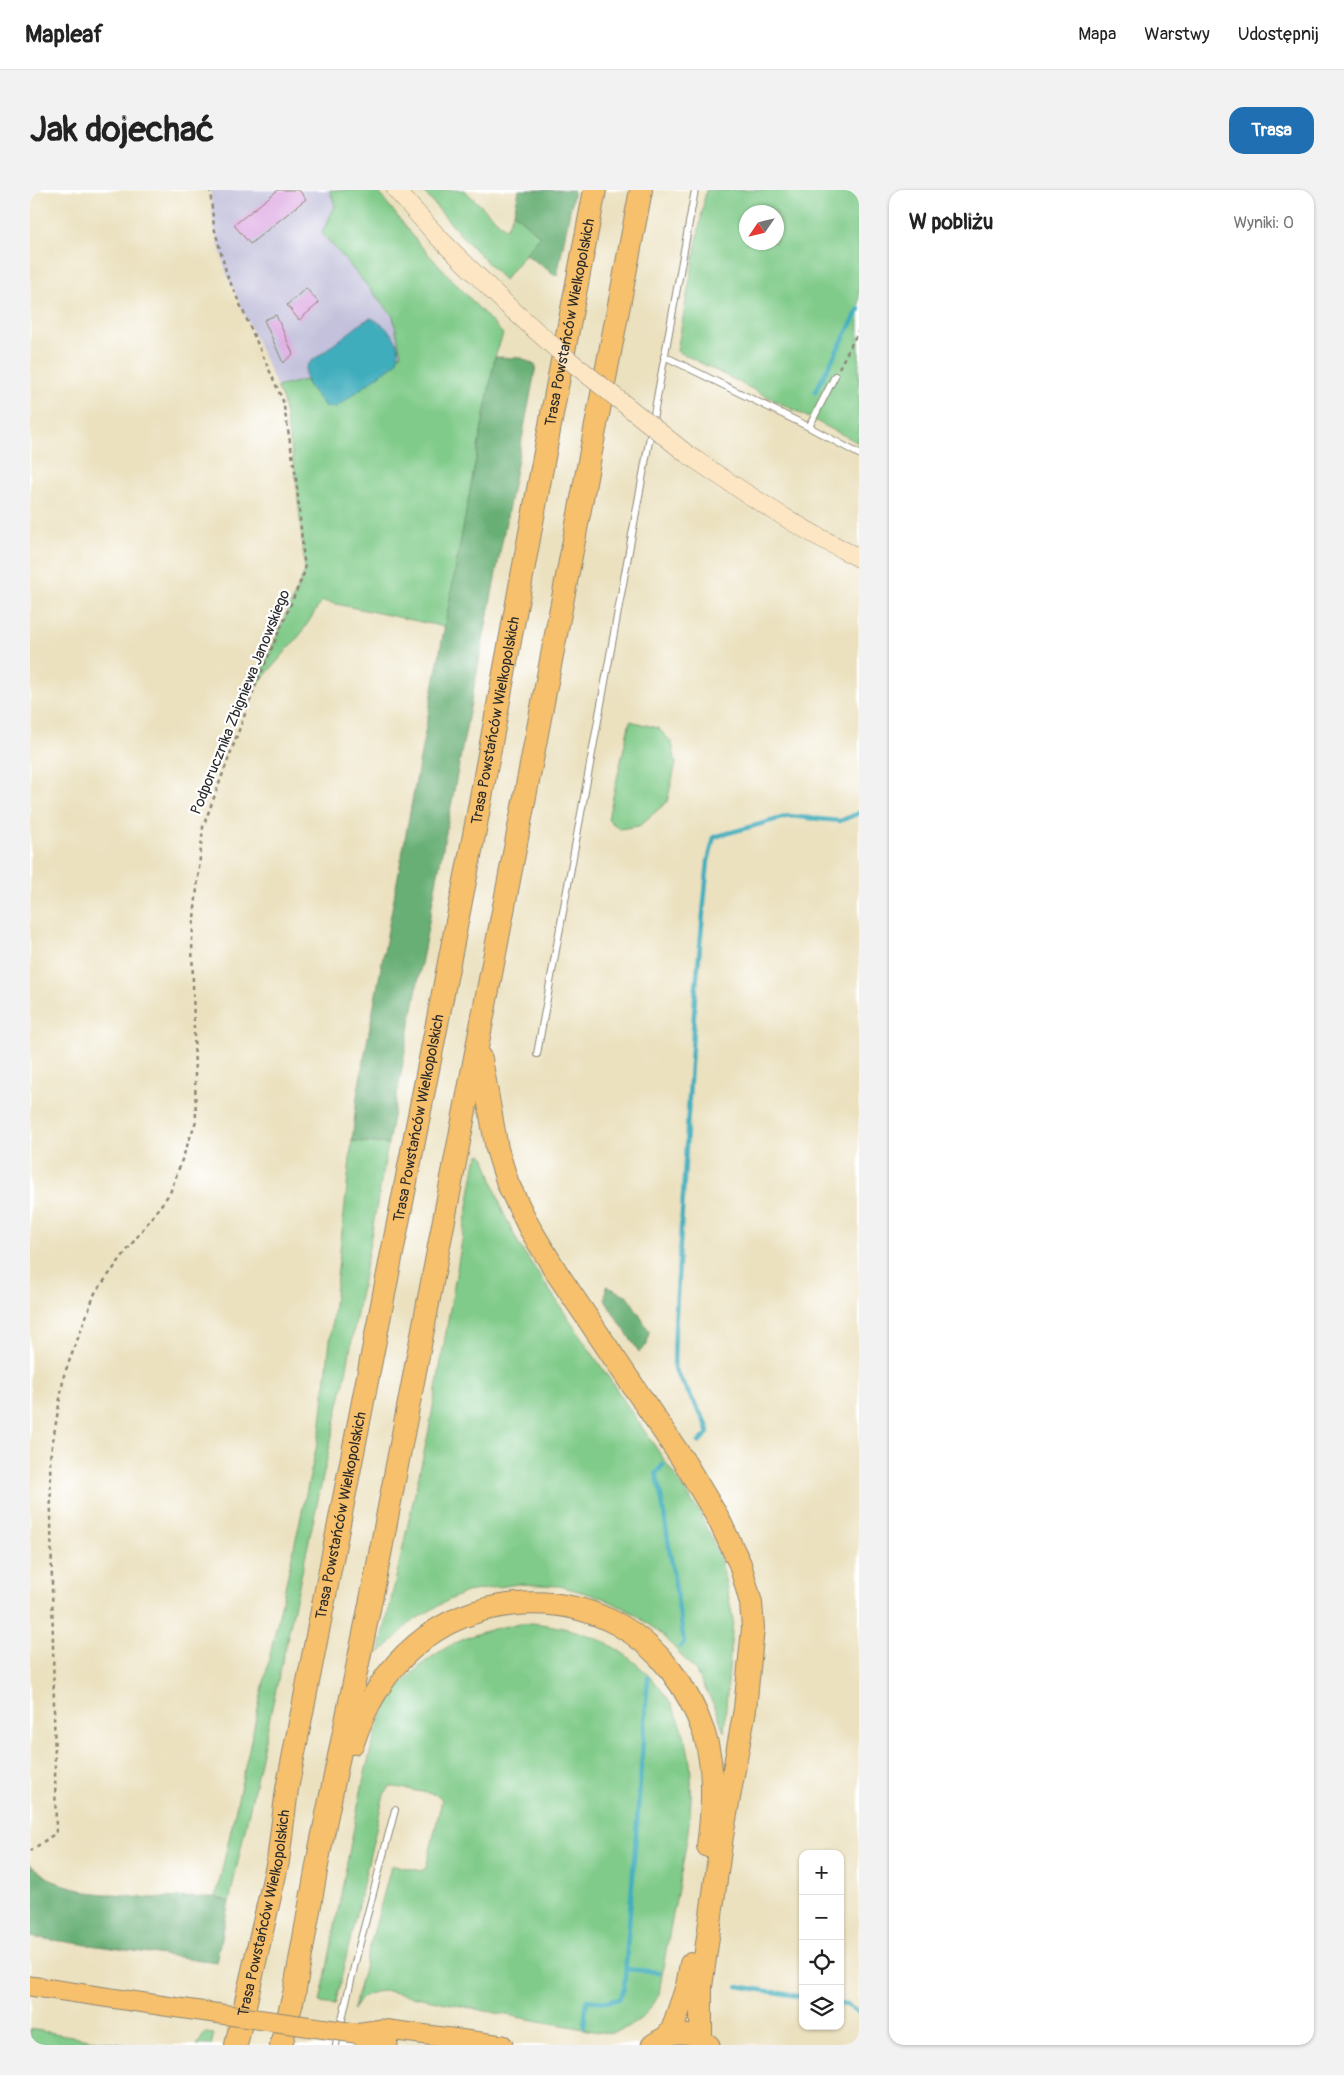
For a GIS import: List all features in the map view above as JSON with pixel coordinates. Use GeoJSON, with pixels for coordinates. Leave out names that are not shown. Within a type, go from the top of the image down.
{"type":"FeatureCollection","features":[{"type":"Feature","properties":{"kind":"highway","name":"Trasa Powstańców Wielkopolskich"},"geometry":{"type":"LineString","coordinates":[[236,2045],[278,1861],[287,1789],[474,835],[552,410],[596,190]]}},
{"type":"Feature","properties":{"kind":"highway"},"geometry":{"type":"LineString","coordinates":[[281,2045],[294,1994],[320,1849],[375,1580],[479,1047],[527,784],[641,190]]}},
{"type":"Feature","properties":{"kind":"highway"},"geometry":{"type":"LineString","coordinates":[[479,1047],[497,1149],[508,1184],[529,1227],[557,1273],[700,1486],[740,1564],[751,1602],[753,1628],[746,1709],[722,1836],[701,1987],[706,2042]]}},
{"type":"Feature","properties":{"kind":"highway"},"geometry":{"type":"LineString","coordinates":[[320,1849],[359,1723],[381,1684],[416,1645],[442,1627],[468,1615],[493,1607],[525,1603],[554,1603],[582,1610],[618,1625],[643,1642],[665,1663],[686,1692],[704,1733],[710,1762],[710,1833],[688,1986],[672,2030],[660,2040]]}},
{"type":"Feature","properties":{"kind":"main road"},"geometry":{"type":"LineString","coordinates":[[30,1986],[356,2033],[382,2029],[503,2045]]}},
{"type":"Feature","properties":{"kind":"main road"},"geometry":{"type":"LineString","coordinates":[[356,2033],[379,2044],[388,2045]]}},
{"type":"Feature","properties":{"kind":"main road"},"geometry":{"type":"LineString","coordinates":[[660,2040],[679,2033],[691,2034],[706,2042]]}},
{"type":"Feature","properties":{"kind":"street"},"geometry":{"type":"LineString","coordinates":[[396,190],[438,237],[508,305],[569,360],[687,454],[744,494],[798,526],[859,558]]}},
{"type":"Feature","properties":{"kind":"lane"},"geometry":{"type":"LineString","coordinates":[[537,1054],[695,190]]}},
{"type":"Feature","properties":{"kind":"lane"},"geometry":{"type":"LineString","coordinates":[[664,356],[809,427],[859,454]]}},
{"type":"Feature","properties":{"kind":"lane"},"geometry":{"type":"LineString","coordinates":[[809,427],[835,376]]}},
{"type":"Feature","properties":{"kind":"lane"},"geometry":{"type":"LineString","coordinates":[[336,2045],[395,1810]]}},
{"type":"Feature","properties":{"kind":"path","name":"Podporucznika Zbigniewa Janowskiego"},"geometry":{"type":"LineString","coordinates":[[30,1851],[56,1833],[50,1458],[64,1376],[95,1293],[170,1193],[196,1121],[192,939],[203,827],[255,687],[305,571],[296,477],[283,401],[227,275],[214,227],[210,190]]}},
{"type":"Feature","properties":{"kind":"path"},"geometry":{"type":"LineString","coordinates":[[835,376],[859,330]]}},
{"type":"Feature","properties":{"kind":"shaded area"},"geometry":{"type":"Polygon","coordinates":[[[210,190],[330,190],[335,206],[322,233],[393,316],[401,354],[325,406],[305,380],[277,387],[227,275],[214,227],[210,190]]]}},
{"type":"Feature","properties":{"kind":"green space"},"geometry":{"type":"Polygon","coordinates":[[[330,190],[377,190],[419,244],[503,334],[495,357],[445,627],[322,601],[300,635],[255,687],[305,571],[296,477],[283,401],[277,387],[305,380],[325,406],[401,354],[393,316],[322,233],[335,206],[330,190]]]}},
{"type":"Feature","properties":{"kind":"green space"},"geometry":{"type":"Polygon","coordinates":[[[422,190],[464,190],[506,229],[514,213],[540,236],[504,280],[459,233],[422,190]]]}},
{"type":"Feature","properties":{"kind":"green space"},"geometry":{"type":"Polygon","coordinates":[[[519,190],[574,190],[557,276],[525,254],[540,236],[514,213],[519,190]]]}},
{"type":"Feature","properties":{"kind":"green space"},"geometry":{"type":"Polygon","coordinates":[[[706,190],[859,190],[859,443],[677,351],[706,190]]]}},
{"type":"Feature","properties":{"kind":"green space"},"geometry":{"type":"Polygon","coordinates":[[[495,357],[522,358],[536,366],[388,1144],[352,1141],[357,1096],[495,357]]]}},
{"type":"Feature","properties":{"kind":"green space"},"geometry":{"type":"Polygon","coordinates":[[[630,721],[658,728],[672,743],[676,763],[667,802],[639,826],[619,829],[608,819],[630,721]]]}},
{"type":"Feature","properties":{"kind":"green space"},"geometry":{"type":"Polygon","coordinates":[[[352,1141],[388,1144],[346,1373],[229,1902],[216,1897],[320,1431],[352,1141]]]}},
{"type":"Feature","properties":{"kind":"green space"},"geometry":{"type":"Polygon","coordinates":[[[480,1154],[484,1156],[503,1212],[519,1245],[700,1513],[721,1560],[733,1619],[724,1732],[715,1707],[696,1672],[664,1636],[633,1613],[603,1598],[560,1586],[518,1584],[466,1592],[411,1622],[379,1654],[429,1430],[476,1160],[480,1154]]]}},
{"type":"Feature","properties":{"kind":"green space"},"geometry":{"type":"Polygon","coordinates":[[[606,1286],[628,1296],[649,1331],[647,1345],[639,1352],[605,1300],[606,1286]]]}},
{"type":"Feature","properties":{"kind":"green space"},"geometry":{"type":"Polygon","coordinates":[[[532,1623],[563,1628],[591,1636],[617,1649],[642,1669],[663,1693],[678,1718],[687,1745],[691,1772],[691,1801],[684,1859],[659,1994],[640,2019],[628,2027],[613,2032],[596,2032],[387,1991],[376,1992],[363,1997],[353,2010],[391,1867],[394,1865],[421,1871],[426,1868],[442,1800],[438,1795],[390,1787],[384,1794],[335,2005],[320,2003],[366,1769],[373,1741],[388,1704],[402,1684],[419,1667],[439,1652],[484,1632],[532,1623]]]}},
{"type":"Feature","properties":{"kind":"green space"},"geometry":{"type":"Polygon","coordinates":[[[30,1865],[53,1881],[87,1892],[143,1898],[216,1897],[229,1902],[216,1962],[30,1937],[30,1865]]]}},
{"type":"Feature","properties":{"kind":"green space"},"geometry":{"type":"Polygon","coordinates":[[[30,2029],[125,2045],[30,2045],[30,2029]]]}},
{"type":"Feature","properties":{"kind":"green space"},"geometry":{"type":"Polygon","coordinates":[[[205,2033],[214,2034],[211,2045],[197,2045],[205,2033]]]}},
{"type":"Feature","properties":{"kind":"water"},"geometry":{"type":"Polygon","coordinates":[[[371,318],[389,331],[397,343],[399,349],[396,363],[335,408],[325,406],[309,387],[305,376],[308,364],[371,318]]]}},
{"type":"Feature","properties":{"kind":"building"},"geometry":{"type":"Polygon","coordinates":[[[278,190],[299,190],[306,199],[250,244],[234,225],[278,190]]]}},
{"type":"Feature","properties":{"kind":"building"},"geometry":{"type":"Polygon","coordinates":[[[306,288],[319,303],[299,320],[287,305],[306,288]]]}},
{"type":"Feature","properties":{"kind":"building"},"geometry":{"type":"Polygon","coordinates":[[[276,315],[293,354],[283,363],[264,320],[276,315]]]}},
{"type":"Feature","properties":{"kind":"waterway"},"geometry":{"type":"LineString","coordinates":[[815,392],[859,309]]}},
{"type":"Feature","properties":{"kind":"waterway"},"geometry":{"type":"LineString","coordinates":[[699,1442],[708,1433],[707,1425],[674,1368],[695,998],[708,861],[714,837],[789,816],[840,821],[859,813]]}},
{"type":"Feature","properties":{"kind":"waterway"},"geometry":{"type":"LineString","coordinates":[[663,1465],[656,1473],[684,1642],[680,1647]]}},
{"type":"Feature","properties":{"kind":"waterway"},"geometry":{"type":"LineString","coordinates":[[584,2027],[587,2000],[607,2002],[619,1999],[624,1989],[648,1678]]}},
{"type":"Feature","properties":{"kind":"waterway"},"geometry":{"type":"LineString","coordinates":[[626,1969],[659,1972]]}},
{"type":"Feature","properties":{"kind":"waterway"},"geometry":{"type":"LineString","coordinates":[[738,1986],[799,1996]]}},
{"type":"Feature","properties":{"kind":"waterway"},"geometry":{"type":"LineString","coordinates":[[844,2005],[859,2013]]}}]}
